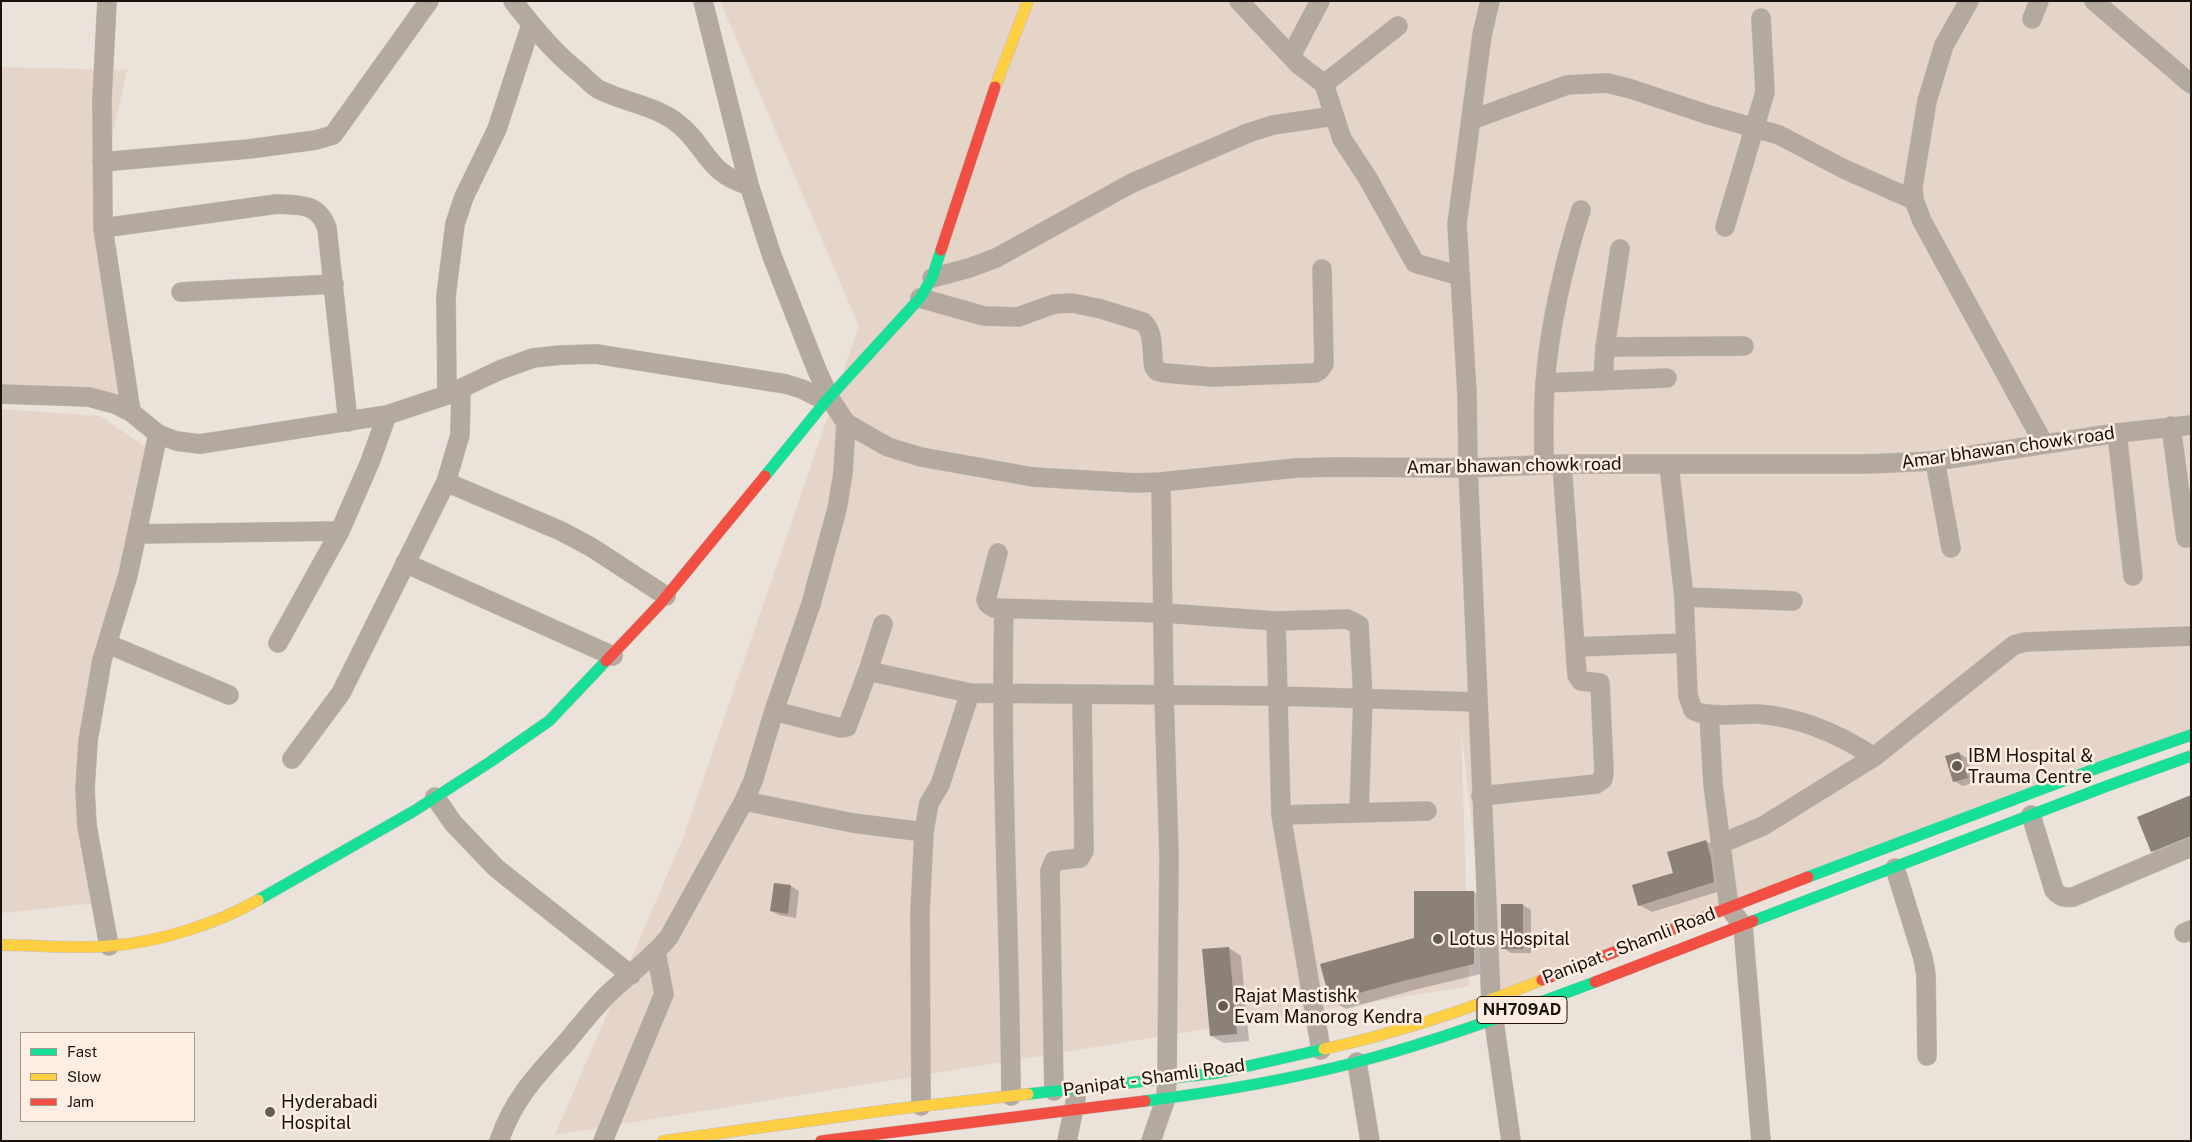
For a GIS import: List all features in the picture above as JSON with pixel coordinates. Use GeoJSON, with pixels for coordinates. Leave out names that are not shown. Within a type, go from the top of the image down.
{"type":"FeatureCollection","features":[{"type":"Feature","properties":{"kind":"main road"},"geometry":{"type":"LineString","coordinates":[[1,945],[108,946],[159,937],[207,924],[234,913],[435,797],[549,721],[613,656],[666,596],[828,399],[920,298],[932,278],[988,107],[1028,1]]}},
{"type":"Feature","properties":{"kind":"main road","name":"Panipat - Shamli Road"},"geometry":{"type":"LineString","coordinates":[[663,1141],[922,1106],[1217,1073],[1348,1044],[1492,1000],[1729,907],[2103,766],[2191,735]]}},
{"type":"Feature","properties":{"kind":"main road","name":"Panipat - Shamli Road"},"geometry":{"type":"LineString","coordinates":[[821,1141],[950,1132],[1074,1109],[1221,1092],[1357,1062],[1494,1020],[2191,756]]}},
{"type":"Feature","properties":{"kind":"street"},"geometry":{"type":"LineString","coordinates":[[107,1],[102,99],[103,228],[131,412]]}},
{"type":"Feature","properties":{"kind":"street"},"geometry":{"type":"LineString","coordinates":[[102,162],[249,149],[316,140],[332,135],[429,1]]}},
{"type":"Feature","properties":{"kind":"street"},"geometry":{"type":"LineString","coordinates":[[513,1],[551,48],[597,88],[665,115],[677,122],[710,163],[732,181],[749,186]]}},
{"type":"Feature","properties":{"kind":"street"},"geometry":{"type":"LineString","coordinates":[[499,1141],[504,1126],[520,1095],[532,1079],[606,997],[656,952],[669,937],[744,801],[753,781],[774,711],[811,604],[837,509],[844,473],[846,424],[828,399],[772,256],[749,186],[703,1]]}},
{"type":"Feature","properties":{"kind":"street"},"geometry":{"type":"LineString","coordinates":[[1240,1],[1291,56],[1324,84],[1342,139],[1367,177],[1415,263],[1460,276]]}},
{"type":"Feature","properties":{"kind":"street"},"geometry":{"type":"LineString","coordinates":[[1291,56],[1320,1]]}},
{"type":"Feature","properties":{"kind":"street"},"geometry":{"type":"LineString","coordinates":[[1490,1],[1482,35],[1457,224],[1467,394],[1468,468],[1492,1000],[1512,1141]]}},
{"type":"Feature","properties":{"kind":"street"},"geometry":{"type":"LineString","coordinates":[[1968,1],[1944,44],[1926,101],[1916,166],[1914,200],[1922,221],[2044,444]]}},
{"type":"Feature","properties":{"kind":"street"},"geometry":{"type":"LineString","coordinates":[[2032,19],[2040,1]]}},
{"type":"Feature","properties":{"kind":"street"},"geometry":{"type":"LineString","coordinates":[[2094,1],[2191,84]]}},
{"type":"Feature","properties":{"kind":"street"},"geometry":{"type":"LineString","coordinates":[[1725,227],[1765,92],[1761,18]]}},
{"type":"Feature","properties":{"kind":"street"},"geometry":{"type":"LineString","coordinates":[[292,759],[341,693],[446,482],[460,436],[454,392],[446,296],[455,224],[464,197],[497,129],[531,25]]}},
{"type":"Feature","properties":{"kind":"street"},"geometry":{"type":"LineString","coordinates":[[1324,84],[1398,26]]}},
{"type":"Feature","properties":{"kind":"street"},"geometry":{"type":"LineString","coordinates":[[1471,120],[1567,85],[1607,83],[1779,135],[1844,169],[1914,200]]}},
{"type":"Feature","properties":{"kind":"street"},"geometry":{"type":"LineString","coordinates":[[932,278],[996,258],[1132,183],[1248,133],[1273,125],[1334,116]]}},
{"type":"Feature","properties":{"kind":"street"},"geometry":{"type":"LineString","coordinates":[[103,228],[277,204],[301,205],[315,210],[324,219],[327,228],[348,422]]}},
{"type":"Feature","properties":{"kind":"street"},"geometry":{"type":"LineString","coordinates":[[1482,796],[1596,784],[1603,779],[1600,686],[1599,682],[1581,681],[1578,678],[1545,383],[1569,249],[1581,210]]}},
{"type":"Feature","properties":{"kind":"street"},"geometry":{"type":"LineString","coordinates":[[1602,381],[1605,347],[1620,249]]}},
{"type":"Feature","properties":{"kind":"street"},"geometry":{"type":"LineString","coordinates":[[920,298],[984,316],[1018,317],[1063,302],[1101,309],[1142,322],[1147,326],[1150,331],[1154,366],[1157,371],[1165,373],[1212,377],[1315,373],[1324,364],[1322,269]]}},
{"type":"Feature","properties":{"kind":"street"},"geometry":{"type":"LineString","coordinates":[[181,292],[334,284]]}},
{"type":"Feature","properties":{"kind":"street"},"geometry":{"type":"LineString","coordinates":[[1605,347],[1744,346]]}},
{"type":"Feature","properties":{"kind":"street"},"geometry":{"type":"LineString","coordinates":[[1,394],[89,396],[115,404],[131,412],[158,434],[176,441],[200,444],[387,415],[454,392],[500,370],[533,358],[561,354],[596,354],[794,385],[828,399]]}},
{"type":"Feature","properties":{"kind":"street"},"geometry":{"type":"LineString","coordinates":[[1545,383],[1667,378]]}},
{"type":"Feature","properties":{"kind":"street"},"geometry":{"type":"LineString","coordinates":[[278,643],[340,531],[370,462],[387,415]]}},
{"type":"Feature","properties":{"kind":"street","name":"Amar bhawan chowk road"},"geometry":{"type":"LineString","coordinates":[[846,424],[888,447],[921,457],[1033,477],[1091,481],[1161,482],[1296,468],[1468,468],[1553,464],[1868,464],[1936,461],[2117,433],[2191,425]]}},
{"type":"Feature","properties":{"kind":"street"},"geometry":{"type":"LineString","coordinates":[[2171,426],[2186,538]]}},
{"type":"Feature","properties":{"kind":"street"},"geometry":{"type":"LineString","coordinates":[[2117,433],[2133,576]]}},
{"type":"Feature","properties":{"kind":"street"},"geometry":{"type":"LineString","coordinates":[[108,946],[87,826],[85,789],[88,741],[102,660],[128,575],[158,434]]}},
{"type":"Feature","properties":{"kind":"street"},"geometry":{"type":"LineString","coordinates":[[1936,461],[1951,548]]}},
{"type":"Feature","properties":{"kind":"street"},"geometry":{"type":"LineString","coordinates":[[1670,465],[1684,597],[1690,705],[1696,712],[1709,714],[1758,714],[1822,728],[1851,742],[1874,757]]}},
{"type":"Feature","properties":{"kind":"street"},"geometry":{"type":"LineString","coordinates":[[446,482],[561,531],[608,556],[666,596]]}},
{"type":"Feature","properties":{"kind":"street"},"geometry":{"type":"LineString","coordinates":[[1151,1141],[1166,1098],[1168,1078],[1169,855],[1164,694],[1161,482]]}},
{"type":"Feature","properties":{"kind":"street"},"geometry":{"type":"LineString","coordinates":[[137,534],[340,531]]}},
{"type":"Feature","properties":{"kind":"street"},"geometry":{"type":"LineString","coordinates":[[998,553],[986,600],[991,607],[1004,609],[1164,613],[1276,621],[1347,619],[1356,622],[1359,625],[1363,698],[1359,812]]}},
{"type":"Feature","properties":{"kind":"street"},"geometry":{"type":"LineString","coordinates":[[405,563],[613,656]]}},
{"type":"Feature","properties":{"kind":"street"},"geometry":{"type":"LineString","coordinates":[[1684,597],[1793,601]]}},
{"type":"Feature","properties":{"kind":"street"},"geometry":{"type":"LineString","coordinates":[[1004,609],[1002,692],[1010,973],[1011,1096]]}},
{"type":"Feature","properties":{"kind":"street"},"geometry":{"type":"LineString","coordinates":[[1276,621],[1281,815],[1321,1050]]}},
{"type":"Feature","properties":{"kind":"street"},"geometry":{"type":"LineString","coordinates":[[774,711],[841,728],[847,727],[883,624]]}},
{"type":"Feature","properties":{"kind":"street"},"geometry":{"type":"LineString","coordinates":[[1720,844],[1763,826],[1874,757],[2006,650],[2019,643],[2191,636]]}},
{"type":"Feature","properties":{"kind":"street"},"geometry":{"type":"LineString","coordinates":[[1576,647],[1686,643]]}},
{"type":"Feature","properties":{"kind":"street"},"geometry":{"type":"LineString","coordinates":[[108,644],[229,695]]}},
{"type":"Feature","properties":{"kind":"street"},"geometry":{"type":"LineString","coordinates":[[868,671],[970,693],[1278,696],[1478,702]]}},
{"type":"Feature","properties":{"kind":"street"},"geometry":{"type":"LineString","coordinates":[[922,1106],[920,912],[924,832],[929,803],[940,785],[970,693]]}},
{"type":"Feature","properties":{"kind":"street"},"geometry":{"type":"LineString","coordinates":[[1054,1092],[1050,871],[1054,861],[1080,858],[1084,851],[1082,694]]}},
{"type":"Feature","properties":{"kind":"street"},"geometry":{"type":"LineString","coordinates":[[1709,714],[1713,784],[1729,907],[1743,926],[1761,1141]]}},
{"type":"Feature","properties":{"kind":"street"},"geometry":{"type":"LineString","coordinates":[[435,797],[453,822],[496,868],[631,974]]}},
{"type":"Feature","properties":{"kind":"street"},"geometry":{"type":"LineString","coordinates":[[744,801],[854,823],[924,832]]}},
{"type":"Feature","properties":{"kind":"street"},"geometry":{"type":"LineString","coordinates":[[1281,815],[1427,811]]}},
{"type":"Feature","properties":{"kind":"street"},"geometry":{"type":"LineString","coordinates":[[2031,815],[2054,890],[2065,898],[2073,897],[2191,847]]}},
{"type":"Feature","properties":{"kind":"street"},"geometry":{"type":"LineString","coordinates":[[1895,868],[1923,958],[1926,975],[1927,1056]]}},
{"type":"Feature","properties":{"kind":"street"},"geometry":{"type":"LineString","coordinates":[[603,1141],[664,994],[656,952]]}},
{"type":"Feature","properties":{"kind":"street"},"geometry":{"type":"LineString","coordinates":[[1357,1062],[1370,1141]]}},
{"type":"Feature","properties":{"kind":"street"},"geometry":{"type":"LineString","coordinates":[[1067,1141],[1077,1089]]}},
{"type":"Feature","properties":{"kind":"street"},"geometry":{"type":"LineString","coordinates":[[944,1104],[950,1132]]}},
{"type":"Feature","properties":{"kind":"shaded area"},"geometry":{"type":"Polygon","coordinates":[[[720,1],[2191,1],[2191,738],[1491,1000],[1461,725],[1469,986],[555,1135],[683,838],[859,326],[720,1]]]}},
{"type":"Feature","properties":{"kind":"shaded area"},"geometry":{"type":"Polygon","coordinates":[[[1,67],[127,70],[94,216],[118,394],[1,386],[1,67]]]}},
{"type":"Feature","properties":{"kind":"shaded area"},"geometry":{"type":"Polygon","coordinates":[[[1,409],[100,416],[152,451],[79,763],[81,851],[98,903],[1,913],[1,409]]]}},
{"type":"Feature","properties":{"kind":"building"},"geometry":{"type":"Polygon","coordinates":[[[1959,752],[1968,778],[1953,782],[1945,756],[1959,752]]]}},
{"type":"Feature","properties":{"kind":"building"},"geometry":{"type":"Polygon","coordinates":[[[2191,795],[2191,836],[2151,852],[2137,817],[2191,795]]]}},
{"type":"Feature","properties":{"kind":"building"},"geometry":{"type":"Polygon","coordinates":[[[1706,840],[1711,858],[1714,882],[1638,906],[1632,885],[1673,873],[1667,852],[1706,840]]]}},
{"type":"Feature","properties":{"kind":"building"},"geometry":{"type":"Polygon","coordinates":[[[774,883],[791,885],[788,914],[770,911],[774,883]]]}},
{"type":"Feature","properties":{"kind":"building"},"geometry":{"type":"Polygon","coordinates":[[[1414,891],[1474,891],[1474,964],[1330,1001],[1320,964],[1414,938],[1414,891]]]}},
{"type":"Feature","properties":{"kind":"building"},"geometry":{"type":"Polygon","coordinates":[[[1501,904],[1523,904],[1523,949],[1501,949],[1501,904]]]}},
{"type":"Feature","properties":{"kind":"building"},"geometry":{"type":"Polygon","coordinates":[[[1229,947],[1237,1034],[1210,1036],[1202,949],[1229,947]]]}},
{"type":"Feature","properties":{"kind":"traffic: fast"},"geometry":{"type":"LineString","coordinates":[[765,476],[826,401],[920,298],[932,278],[941,250]]}},
{"type":"Feature","properties":{"kind":"traffic: fast"},"geometry":{"type":"LineString","coordinates":[[258,900],[414,811],[490,762],[549,721],[606,661]]}},
{"type":"Feature","properties":{"kind":"traffic: fast"},"geometry":{"type":"LineString","coordinates":[[1808,877],[2103,766],[2191,735]]}},
{"type":"Feature","properties":{"kind":"traffic: fast"},"geometry":{"type":"LineString","coordinates":[[1753,921],[2107,786],[2191,756]]}},
{"type":"Feature","properties":{"kind":"traffic: fast"},"geometry":{"type":"LineString","coordinates":[[1145,1101],[1252,1085],[1357,1062],[1507,1015],[1595,982]]}},
{"type":"Feature","properties":{"kind":"traffic: fast"},"geometry":{"type":"LineString","coordinates":[[1028,1094],[1217,1073],[1324,1049]]}},
{"type":"Feature","properties":{"kind":"traffic: slow"},"geometry":{"type":"LineString","coordinates":[[995,87],[1028,1]]}},
{"type":"Feature","properties":{"kind":"traffic: slow"},"geometry":{"type":"LineString","coordinates":[[1,945],[95,947],[146,941],[186,931],[224,917],[258,900]]}},
{"type":"Feature","properties":{"kind":"traffic: slow"},"geometry":{"type":"LineString","coordinates":[[1324,1049],[1352,1043],[1435,1019],[1542,980]]}},
{"type":"Feature","properties":{"kind":"traffic: slow"},"geometry":{"type":"LineString","coordinates":[[663,1141],[888,1110],[1028,1094]]}},
{"type":"Feature","properties":{"kind":"traffic: jam"},"geometry":{"type":"LineString","coordinates":[[941,250],[995,87]]}},
{"type":"Feature","properties":{"kind":"traffic: jam"},"geometry":{"type":"LineString","coordinates":[[606,661],[660,604],[765,476]]}},
{"type":"Feature","properties":{"kind":"traffic: jam"},"geometry":{"type":"LineString","coordinates":[[1542,980],[1808,877]]}},
{"type":"Feature","properties":{"kind":"traffic: jam"},"geometry":{"type":"LineString","coordinates":[[1595,982],[1753,921]]}},
{"type":"Feature","properties":{"kind":"traffic: jam"},"geometry":{"type":"LineString","coordinates":[[821,1141],[1145,1101]]}},
{"type":"Feature","properties":{"kind":"place","name":"IBM Hospital & Trauma Centre"},"geometry":{"type":"Point","coordinates":[1957,766]}},
{"type":"Feature","properties":{"kind":"place","name":"Lotus Hospital"},"geometry":{"type":"Point","coordinates":[1438,939]}},
{"type":"Feature","properties":{"kind":"place","name":"Rajat Mastishk Evam Manorog Kendra"},"geometry":{"type":"Point","coordinates":[1223,1006]}},
{"type":"Feature","properties":{"kind":"place","name":"Hyderabadi Hospital"},"geometry":{"type":"Point","coordinates":[270,1112]}}]}
